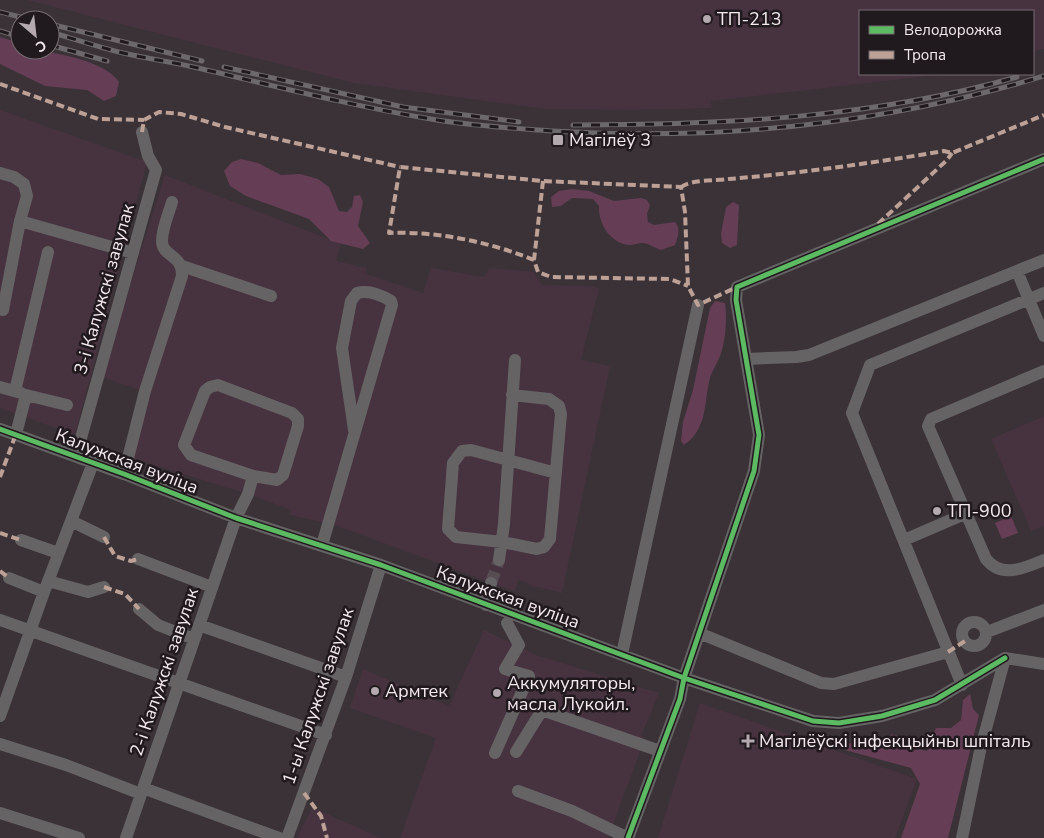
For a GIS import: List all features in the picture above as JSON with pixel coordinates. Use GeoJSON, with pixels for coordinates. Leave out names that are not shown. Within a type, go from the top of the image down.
{"type":"FeatureCollection","features":[{"type":"Feature","properties":{"kind":"street","name":"3-і Калужскі завулак"},"geometry":{"type":"LineString","coordinates":[[76,456],[156,170],[148,156],[142,132]]}},
{"type":"Feature","properties":{"kind":"street"},"geometry":{"type":"LineString","coordinates":[[518,791],[572,811],[628,838],[680,699],[684,678],[754,471],[758,435],[736,300],[737,287],[1044,159]]}},
{"type":"Feature","properties":{"kind":"street"},"geometry":{"type":"LineString","coordinates":[[0,173],[24,184],[27,196],[20,221],[3,310]]}},
{"type":"Feature","properties":{"kind":"street"},"geometry":{"type":"LineString","coordinates":[[172,202],[162,241],[164,250],[178,260],[182,266],[271,296]]}},
{"type":"Feature","properties":{"kind":"street"},"geometry":{"type":"LineString","coordinates":[[20,221],[133,253]]}},
{"type":"Feature","properties":{"kind":"street"},"geometry":{"type":"LineString","coordinates":[[16,434],[20,393],[48,252]]}},
{"type":"Feature","properties":{"kind":"street"},"geometry":{"type":"LineString","coordinates":[[746,359],[796,358],[809,355],[1044,260]]}},
{"type":"Feature","properties":{"kind":"street"},"geometry":{"type":"LineString","coordinates":[[124,474],[145,392],[176,300],[182,266]]}},
{"type":"Feature","properties":{"kind":"street"},"geometry":{"type":"LineString","coordinates":[[1017,271],[1044,336]]}},
{"type":"Feature","properties":{"kind":"street"},"geometry":{"type":"LineString","coordinates":[[322,545],[392,305],[391,301],[386,297],[364,291],[357,292],[351,301],[342,348],[354,430]]}},
{"type":"Feature","properties":{"kind":"street"},"geometry":{"type":"LineString","coordinates":[[962,685],[852,414],[870,365],[1044,294]]}},
{"type":"Feature","properties":{"kind":"street"},"geometry":{"type":"LineString","coordinates":[[622,654],[698,305]]}},
{"type":"Feature","properties":{"kind":"street"},"geometry":{"type":"LineString","coordinates":[[498,560],[502,542],[514,360]]}},
{"type":"Feature","properties":{"kind":"street"},"geometry":{"type":"LineString","coordinates":[[1044,371],[928,422],[928,426],[986,559],[991,565],[1011,572],[1044,560]]}},
{"type":"Feature","properties":{"kind":"street"},"geometry":{"type":"LineString","coordinates":[[218,385],[292,413],[298,419],[298,426],[283,475],[277,480],[253,476],[191,455],[184,445],[205,391],[210,387],[218,385]]}},
{"type":"Feature","properties":{"kind":"street"},"geometry":{"type":"LineString","coordinates":[[0,386],[67,405]]}},
{"type":"Feature","properties":{"kind":"street"},"geometry":{"type":"LineString","coordinates":[[512,395],[549,398],[559,406],[561,414],[556,473],[550,539],[544,547],[537,549],[502,542],[456,537],[448,529],[453,463],[462,451],[471,450],[556,473]]}},
{"type":"Feature","properties":{"kind":"street","name":"Калужская вуліца"},"geometry":{"type":"LineString","coordinates":[[0,429],[93,462],[236,518],[381,565],[486,606],[684,678],[813,721],[839,723],[882,716],[936,700],[1005,658]]}},
{"type":"Feature","properties":{"kind":"street"},"geometry":{"type":"LineString","coordinates":[[0,716],[30,629],[93,462]]}},
{"type":"Feature","properties":{"kind":"street","name":"2-і Калужскі завулак"},"geometry":{"type":"LineString","coordinates":[[126,838],[236,518],[248,494],[253,476]]}},
{"type":"Feature","properties":{"kind":"street"},"geometry":{"type":"LineString","coordinates":[[904,540],[967,514]]}},
{"type":"Feature","properties":{"kind":"street"},"geometry":{"type":"LineString","coordinates":[[71,521],[104,537]]}},
{"type":"Feature","properties":{"kind":"street"},"geometry":{"type":"LineString","coordinates":[[21,540],[58,554]]}},
{"type":"Feature","properties":{"kind":"street"},"geometry":{"type":"LineString","coordinates":[[138,559],[212,587]]}},
{"type":"Feature","properties":{"kind":"street","name":"1-ы Калужскі завулак"},"geometry":{"type":"LineString","coordinates":[[287,838],[346,678],[381,565]]}},
{"type":"Feature","properties":{"kind":"street"},"geometry":{"type":"LineString","coordinates":[[10,578],[46,586],[88,592],[104,587]]}},
{"type":"Feature","properties":{"kind":"street"},"geometry":{"type":"LineString","coordinates":[[486,606],[491,583]]}},
{"type":"Feature","properties":{"kind":"street"},"geometry":{"type":"LineString","coordinates":[[139,609],[158,625],[194,639]]}},
{"type":"Feature","properties":{"kind":"street"},"geometry":{"type":"LineString","coordinates":[[987,632],[1044,610]]}},
{"type":"Feature","properties":{"kind":"street"},"geometry":{"type":"LineString","coordinates":[[0,620],[326,735]]}},
{"type":"Feature","properties":{"kind":"street"},"geometry":{"type":"LineString","coordinates":[[496,753],[529,676],[505,669],[519,645],[507,623]]}},
{"type":"Feature","properties":{"kind":"street"},"geometry":{"type":"LineString","coordinates":[[199,625],[346,678]]}},
{"type":"Feature","properties":{"kind":"street"},"geometry":{"type":"LineString","coordinates":[[699,633],[821,683],[834,684],[948,652]]}},
{"type":"Feature","properties":{"kind":"street"},"geometry":{"type":"LineString","coordinates":[[962,838],[982,743],[1005,658],[1044,664]]}},
{"type":"Feature","properties":{"kind":"street"},"geometry":{"type":"LineString","coordinates":[[516,752],[542,710],[643,743],[660,751]]}},
{"type":"Feature","properties":{"kind":"street"},"geometry":{"type":"LineString","coordinates":[[0,744],[279,838]]}},
{"type":"Feature","properties":{"kind":"street"},"geometry":{"type":"LineString","coordinates":[[0,813],[79,838]]}},
{"type":"Feature","properties":{"kind":"shaded area"},"geometry":{"type":"Polygon","coordinates":[[[27,0],[1044,0],[1044,49],[1034,51],[1034,10],[859,10],[859,75],[937,75],[711,101],[712,108],[546,109],[354,83],[27,0]]]}},
{"type":"Feature","properties":{"kind":"shaded area"},"geometry":{"type":"Polygon","coordinates":[[[0,37],[10,40],[10,60],[60,60],[60,54],[74,57],[101,67],[112,74],[119,82],[116,96],[104,101],[87,90],[45,86],[0,64],[0,37]]]}},
{"type":"Feature","properties":{"kind":"shaded area"},"geometry":{"type":"Polygon","coordinates":[[[0,110],[147,162],[75,435],[0,408],[0,110]]]}},
{"type":"Feature","properties":{"kind":"shaded area"},"geometry":{"type":"Polygon","coordinates":[[[241,159],[258,163],[281,175],[300,174],[318,179],[329,187],[339,211],[347,212],[352,207],[354,196],[360,195],[363,202],[358,226],[370,243],[363,249],[331,241],[309,219],[246,196],[230,186],[224,171],[232,162],[241,159]]]}},
{"type":"Feature","properties":{"kind":"shaded area"},"geometry":{"type":"Polygon","coordinates":[[[165,175],[341,244],[336,261],[366,268],[366,274],[423,293],[431,268],[484,277],[490,268],[534,272],[542,285],[590,286],[599,289],[581,360],[610,366],[562,593],[529,585],[529,583],[518,580],[515,591],[335,525],[290,515],[291,510],[248,494],[131,458],[149,393],[101,377],[165,175]]]}},
{"type":"Feature","properties":{"kind":"shaded area"},"geometry":{"type":"Polygon","coordinates":[[[572,189],[589,191],[614,201],[641,198],[647,200],[650,205],[647,214],[648,222],[654,225],[675,222],[677,225],[678,233],[675,245],[661,250],[644,243],[630,245],[617,241],[603,226],[599,206],[593,199],[572,198],[561,206],[552,207],[551,197],[559,191],[572,189]]]}},
{"type":"Feature","properties":{"kind":"shaded area"},"geometry":{"type":"Polygon","coordinates":[[[733,202],[739,205],[737,245],[730,248],[722,243],[721,234],[726,207],[733,202]]]}},
{"type":"Feature","properties":{"kind":"shaded area"},"geometry":{"type":"Polygon","coordinates":[[[715,301],[725,303],[726,328],[723,347],[710,378],[701,424],[697,432],[684,445],[681,441],[683,422],[693,390],[710,308],[715,301]]]}},
{"type":"Feature","properties":{"kind":"shaded area"},"geometry":{"type":"Polygon","coordinates":[[[1044,416],[1044,526],[1031,531],[991,439],[1044,416]]]}},
{"type":"Feature","properties":{"kind":"shaded area"},"geometry":{"type":"Polygon","coordinates":[[[1011,516],[1018,533],[1002,539],[995,523],[1011,516]]]}},
{"type":"Feature","properties":{"kind":"shaded area"},"geometry":{"type":"Polygon","coordinates":[[[484,630],[536,655],[659,693],[641,736],[645,738],[608,838],[400,838],[436,738],[350,708],[363,669],[449,706],[484,630]]]}},
{"type":"Feature","properties":{"kind":"shaded area"},"geometry":{"type":"Polygon","coordinates":[[[970,694],[973,709],[979,715],[948,838],[901,838],[920,784],[911,768],[845,750],[845,745],[855,742],[867,742],[888,748],[893,743],[891,734],[912,740],[920,749],[927,751],[936,728],[951,728],[961,720],[963,700],[970,694]]]}},
{"type":"Feature","properties":{"kind":"shaded area","name":"Магілёўскі інфекцыйны шпіталь"},"geometry":{"type":"Polygon","coordinates":[[[700,703],[917,779],[895,838],[658,838],[700,703]]]}},
{"type":"Feature","properties":{"kind":"shaded area"},"geometry":{"type":"Polygon","coordinates":[[[312,807],[381,838],[297,838],[312,807]]]}},
{"type":"Feature","properties":{"kind":"tunnel"},"geometry":{"type":"LineString","coordinates":[[491,583],[499,560]]}},
{"type":"Feature","properties":{"kind":"railway"},"geometry":{"type":"LineString","coordinates":[[0,12],[10,14]]}},
{"type":"Feature","properties":{"kind":"railway"},"geometry":{"type":"LineString","coordinates":[[60,26],[202,61]]}},
{"type":"Feature","properties":{"kind":"railway"},"geometry":{"type":"LineString","coordinates":[[0,31],[10,34]]}},
{"type":"Feature","properties":{"kind":"railway"},"geometry":{"type":"LineString","coordinates":[[60,35],[123,53],[189,66],[372,108],[461,123],[552,131],[677,133],[739,131],[801,125],[923,106],[984,93],[1044,76]]}},
{"type":"Feature","properties":{"kind":"railway"},"geometry":{"type":"LineString","coordinates":[[60,48],[107,61]]}},
{"type":"Feature","properties":{"kind":"railway"},"geometry":{"type":"LineString","coordinates":[[224,67],[403,107],[519,122]]}},
{"type":"Feature","properties":{"kind":"railway"},"geometry":{"type":"LineString","coordinates":[[573,125],[741,121],[797,116],[908,102],[1017,77]]}},
{"type":"Feature","properties":{"kind":"marked path"},"geometry":{"type":"LineString","coordinates":[[0,84],[98,119],[144,120]]}},
{"type":"Feature","properties":{"kind":"marked path"},"geometry":{"type":"LineString","coordinates":[[142,132],[144,120],[159,112],[181,114],[225,127],[400,167]]}},
{"type":"Feature","properties":{"kind":"marked path"},"geometry":{"type":"LineString","coordinates":[[681,187],[697,181],[810,171],[944,151],[952,153],[1044,115]]}},
{"type":"Feature","properties":{"kind":"marked path"},"geometry":{"type":"LineString","coordinates":[[878,224],[947,160],[952,153]]}},
{"type":"Feature","properties":{"kind":"marked path"},"geometry":{"type":"LineString","coordinates":[[534,260],[500,248],[463,239],[426,234],[389,233],[400,167],[543,181],[681,187],[685,212],[688,286],[698,305],[737,287]]}},
{"type":"Feature","properties":{"kind":"marked path"},"geometry":{"type":"LineString","coordinates":[[543,181],[534,260],[538,272],[551,277],[670,279],[688,286]]}},
{"type":"Feature","properties":{"kind":"marked path"},"geometry":{"type":"LineString","coordinates":[[0,477],[16,434]]}},
{"type":"Feature","properties":{"kind":"marked path"},"geometry":{"type":"LineString","coordinates":[[0,533],[21,540]]}},
{"type":"Feature","properties":{"kind":"marked path"},"geometry":{"type":"LineString","coordinates":[[104,537],[115,556],[131,561],[138,559]]}},
{"type":"Feature","properties":{"kind":"marked path"},"geometry":{"type":"LineString","coordinates":[[0,571],[9,578]]}},
{"type":"Feature","properties":{"kind":"marked path"},"geometry":{"type":"LineString","coordinates":[[104,587],[125,594],[139,609]]}},
{"type":"Feature","properties":{"kind":"marked path"},"geometry":{"type":"LineString","coordinates":[[948,652],[965,641]]}},
{"type":"Feature","properties":{"kind":"marked path"},"geometry":{"type":"LineString","coordinates":[[304,793],[321,816],[327,838]]}},
{"type":"Feature","properties":{"kind":"cycle path"},"geometry":{"type":"LineString","coordinates":[[628,838],[680,699],[684,678],[754,471],[759,435],[736,300],[737,287],[1044,159]]}},
{"type":"Feature","properties":{"kind":"cycle path"},"geometry":{"type":"LineString","coordinates":[[0,429],[124,474],[236,518],[381,565],[684,678],[813,721],[839,723],[882,716],[935,700],[1005,658]]}},
{"type":"Feature","properties":{"kind":"place","name":"ТП-213"},"geometry":{"type":"Point","coordinates":[707,19]}},
{"type":"Feature","properties":{"kind":"place","name":"Магілёў 3"},"geometry":{"type":"Point","coordinates":[558,140]}},
{"type":"Feature","properties":{"kind":"place","name":"ТП-900"},"geometry":{"type":"Point","coordinates":[937,511]}},
{"type":"Feature","properties":{"kind":"place","name":"Армтек"},"geometry":{"type":"Point","coordinates":[375,691]}},
{"type":"Feature","properties":{"kind":"place","name":"Аккумуляторы, масла Лукойл."},"geometry":{"type":"Point","coordinates":[497,693]}},
{"type":"Feature","properties":{"kind":"place","name":"Магілёўскі інфекцыйны шпіталь"},"geometry":{"type":"Point","coordinates":[748,741]}}]}
